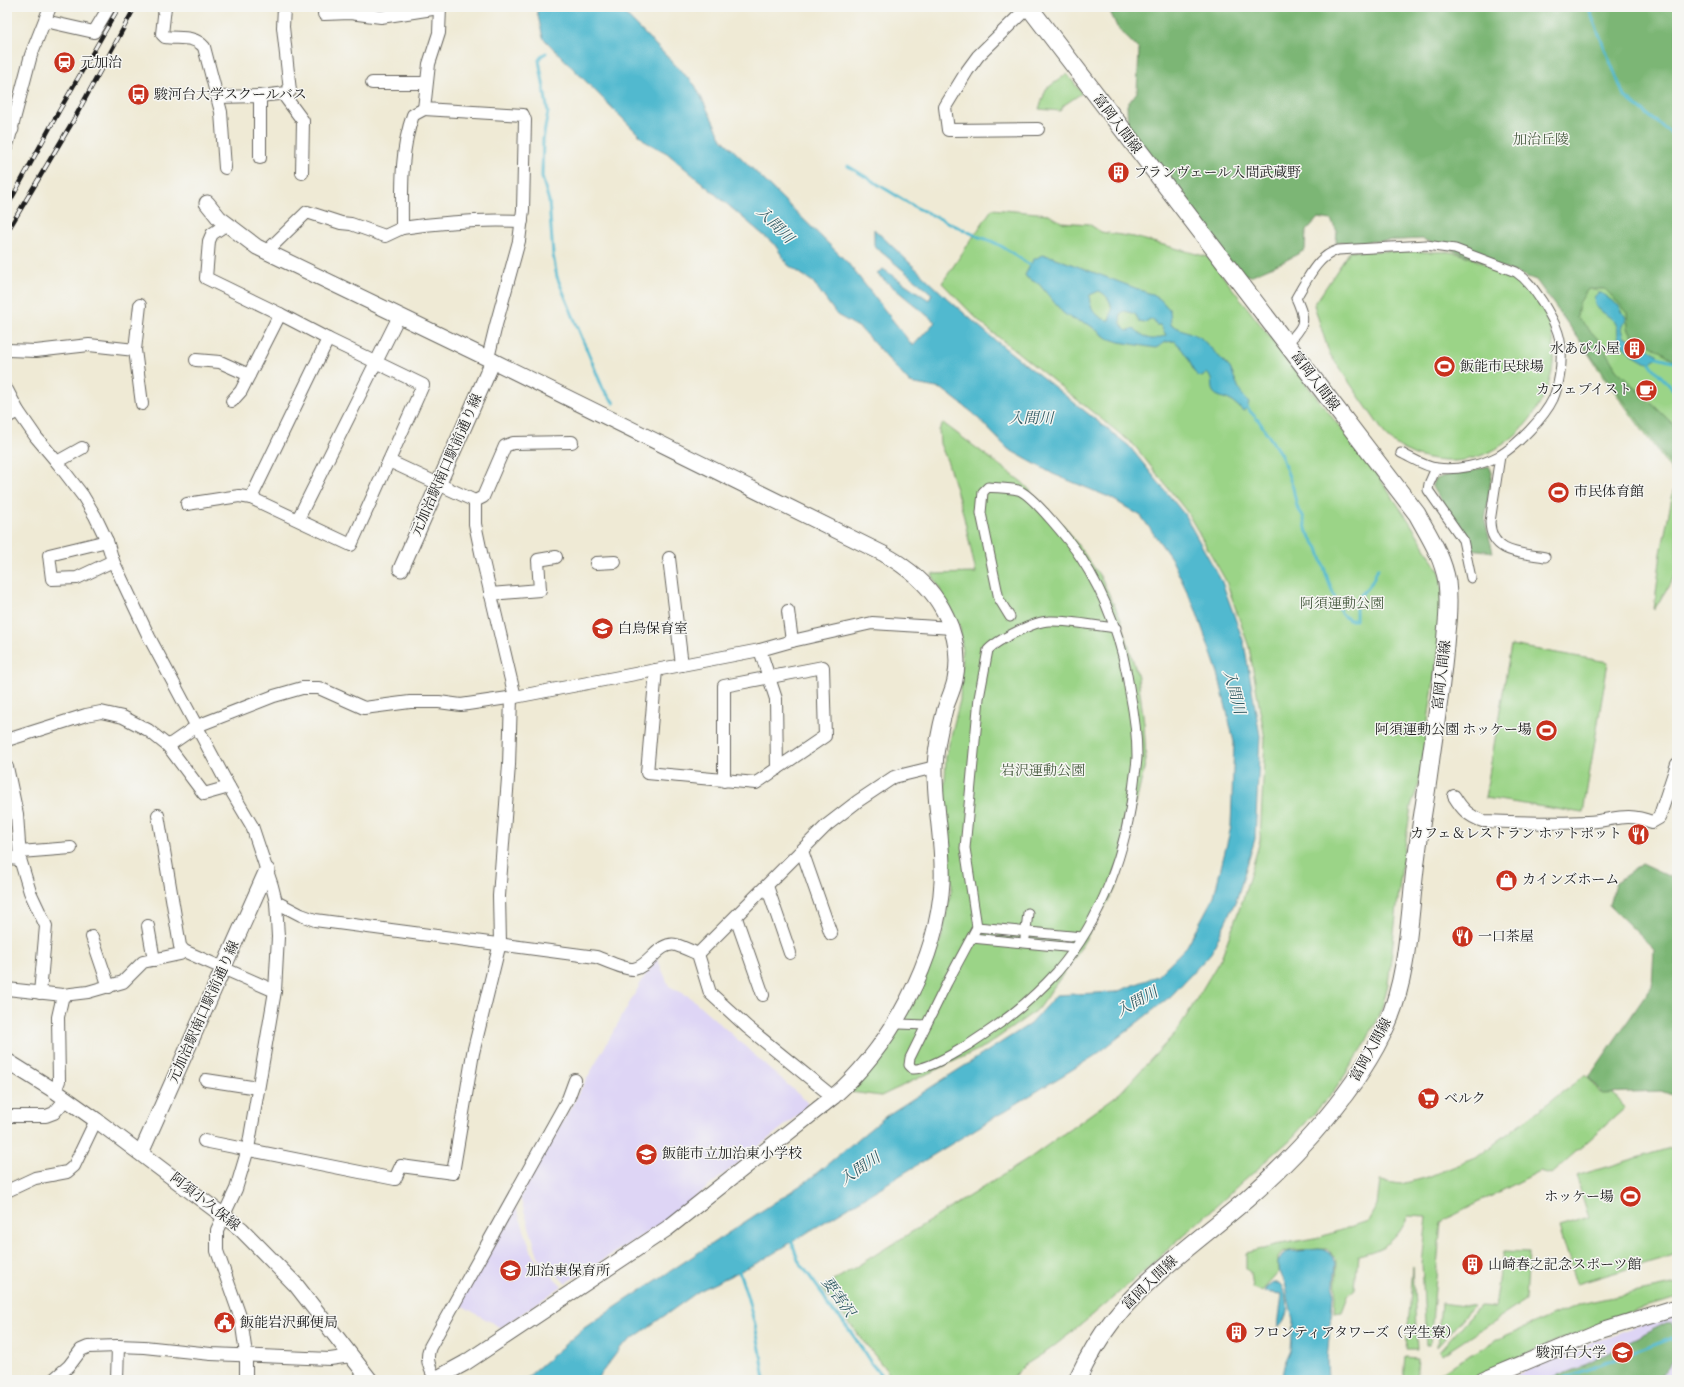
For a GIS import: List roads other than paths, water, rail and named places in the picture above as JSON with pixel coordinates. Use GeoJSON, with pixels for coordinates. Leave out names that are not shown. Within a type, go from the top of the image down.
{"type":"FeatureCollection","features":[{"type":"Feature","properties":{"kind":"main road","name":"富岡入間線"},"geometry":{"type":"LineString","coordinates":[[1028,7],[1416,514],[1436,548],[1447,582],[1448,611],[1445,658],[1416,858],[1401,982],[1388,1023],[1378,1043],[1330,1115],[1294,1154],[1248,1198],[1140,1290],[1113,1320],[1076,1380]]}},
{"type":"Feature","properties":{"kind":"street"},"geometry":{"type":"LineString","coordinates":[[7,146],[9,129],[27,69],[50,7]]}},
{"type":"Feature","properties":{"kind":"street"},"geometry":{"type":"LineString","coordinates":[[45,21],[94,32],[109,7]]}},
{"type":"Feature","properties":{"kind":"street"},"geometry":{"type":"LineString","coordinates":[[164,7],[162,34],[165,37],[192,39],[204,47],[221,112],[226,168]]}},
{"type":"Feature","properties":{"kind":"street"},"geometry":{"type":"LineString","coordinates":[[218,97],[260,96],[283,94],[290,91],[283,27],[284,7]]}},
{"type":"Feature","properties":{"kind":"street"},"geometry":{"type":"LineString","coordinates":[[1028,7],[978,56],[945,107],[948,130],[1038,129]]}},
{"type":"Feature","properties":{"kind":"street"},"geometry":{"type":"LineString","coordinates":[[324,14],[350,14],[381,17],[440,8],[439,33],[429,64],[424,109]]}},
{"type":"Feature","properties":{"kind":"street"},"geometry":{"type":"LineString","coordinates":[[372,83],[426,83]]}},
{"type":"Feature","properties":{"kind":"street"},"geometry":{"type":"LineString","coordinates":[[283,94],[303,121],[302,173]]}},
{"type":"Feature","properties":{"kind":"street"},"geometry":{"type":"LineString","coordinates":[[260,96],[260,158]]}},
{"type":"Feature","properties":{"kind":"street"},"geometry":{"type":"LineString","coordinates":[[402,228],[402,178],[407,133],[413,115],[424,109],[523,114],[525,120],[522,221],[519,241],[491,359]]}},
{"type":"Feature","properties":{"kind":"street"},"geometry":{"type":"LineString","coordinates":[[206,203],[219,218],[257,247],[266,252],[491,359],[884,554],[905,567],[922,583],[941,607],[952,628],[957,655],[954,680],[938,734],[935,767],[941,840],[942,882],[939,912],[931,945],[903,1008],[880,1045],[867,1063],[833,1098],[668,1228],[465,1363],[434,1379],[428,1362],[427,1354],[430,1347],[568,1099],[575,1080]]}},
{"type":"Feature","properties":{"kind":"street"},"geometry":{"type":"LineString","coordinates":[[266,252],[307,212],[341,223],[351,224],[385,236],[402,228],[445,222],[492,220],[522,221]]}},
{"type":"Feature","properties":{"kind":"street"},"geometry":{"type":"LineString","coordinates":[[187,504],[239,496],[251,498],[351,545],[422,385],[206,278],[209,241],[212,234],[227,224]]}},
{"type":"Feature","properties":{"kind":"street"},"geometry":{"type":"LineString","coordinates":[[1286,344],[1302,328],[1303,315],[1296,298],[1320,260],[1328,253],[1338,250],[1426,245],[1455,249],[1516,272],[1524,277],[1531,285],[1552,318],[1556,327],[1561,350],[1561,363],[1553,398],[1546,410],[1526,434],[1500,456],[1486,461],[1463,467],[1436,468],[1401,453]]}},
{"type":"Feature","properties":{"kind":"street"},"geometry":{"type":"LineString","coordinates":[[140,305],[135,350],[142,404]]}},
{"type":"Feature","properties":{"kind":"street"},"geometry":{"type":"LineString","coordinates":[[232,401],[241,391],[280,314]]}},
{"type":"Feature","properties":{"kind":"street"},"geometry":{"type":"LineString","coordinates":[[298,520],[399,316]]}},
{"type":"Feature","properties":{"kind":"street"},"geometry":{"type":"LineString","coordinates":[[251,498],[328,338]]}},
{"type":"Feature","properties":{"kind":"street"},"geometry":{"type":"LineString","coordinates":[[7,350],[36,351],[89,345],[135,350]]}},
{"type":"Feature","properties":{"kind":"street","name":"元加治駅南口駅前通り線"},"geometry":{"type":"LineString","coordinates":[[401,569],[491,359]]}},
{"type":"Feature","properties":{"kind":"street"},"geometry":{"type":"LineString","coordinates":[[196,360],[220,362],[249,375]]}},
{"type":"Feature","properties":{"kind":"street"},"geometry":{"type":"LineString","coordinates":[[7,390],[18,411],[36,437],[57,462],[91,509],[107,542],[113,561],[149,638],[198,726],[229,787],[252,826],[276,902],[278,937],[275,991],[248,1149],[236,1190],[217,1230],[217,1247],[241,1319],[246,1354],[246,1380]]}},
{"type":"Feature","properties":{"kind":"street"},"geometry":{"type":"LineString","coordinates":[[7,417],[18,411]]}},
{"type":"Feature","properties":{"kind":"street"},"geometry":{"type":"LineString","coordinates":[[475,501],[483,497],[505,446],[513,444],[572,442]]}},
{"type":"Feature","properties":{"kind":"street"},"geometry":{"type":"LineString","coordinates":[[57,462],[82,448]]}},
{"type":"Feature","properties":{"kind":"street"},"geometry":{"type":"LineString","coordinates":[[1500,456],[1490,522],[1492,532],[1500,546],[1506,550],[1545,557]]}},
{"type":"Feature","properties":{"kind":"street"},"geometry":{"type":"LineString","coordinates":[[389,462],[475,501]]}},
{"type":"Feature","properties":{"kind":"street"},"geometry":{"type":"LineString","coordinates":[[1436,468],[1428,484],[1428,490],[1463,540],[1471,578]]}},
{"type":"Feature","properties":{"kind":"street"},"geometry":{"type":"LineString","coordinates":[[1010,617],[999,599],[981,513],[983,492],[988,487],[1020,490],[1056,524],[1077,551],[1092,574],[1116,628],[1126,666],[1133,711],[1137,756],[1131,813],[1121,851],[1095,915],[1075,948],[1057,972],[1002,1022],[957,1051],[926,1066],[914,1069],[910,1067],[909,1061],[961,955],[977,927],[965,848],[978,698],[988,650],[1015,630],[1047,621],[1116,628]]}},
{"type":"Feature","properties":{"kind":"street"},"geometry":{"type":"LineString","coordinates":[[204,1141],[395,1179],[401,1166],[453,1173],[473,1053],[500,943],[499,896],[513,697],[475,524],[475,501]]}},
{"type":"Feature","properties":{"kind":"street"},"geometry":{"type":"LineString","coordinates":[[107,542],[49,555],[52,579],[78,578],[113,561]]}},
{"type":"Feature","properties":{"kind":"street"},"geometry":{"type":"LineString","coordinates":[[490,594],[540,590],[538,560],[556,557]]}},
{"type":"Feature","properties":{"kind":"street"},"geometry":{"type":"LineString","coordinates":[[669,558],[682,665]]}},
{"type":"Feature","properties":{"kind":"street"},"geometry":{"type":"LineString","coordinates":[[596,563],[615,562]]}},
{"type":"Feature","properties":{"kind":"street"},"geometry":{"type":"LineString","coordinates":[[788,612],[792,641]]}},
{"type":"Feature","properties":{"kind":"street"},"geometry":{"type":"LineString","coordinates":[[168,746],[198,726],[274,696],[302,688],[319,688],[364,708],[410,702],[439,702],[461,705],[513,697],[760,650],[792,641],[872,623],[952,628]]}},
{"type":"Feature","properties":{"kind":"street"},"geometry":{"type":"LineString","coordinates":[[760,650],[776,700],[777,769]]}},
{"type":"Feature","properties":{"kind":"street"},"geometry":{"type":"LineString","coordinates":[[656,670],[647,773],[724,781],[756,783],[825,736],[823,667],[724,686],[724,781]]}},
{"type":"Feature","properties":{"kind":"street"},"geometry":{"type":"LineString","coordinates":[[7,740],[86,715],[101,712],[123,717],[148,730],[168,746],[204,794],[229,787]]}},
{"type":"Feature","properties":{"kind":"street"},"geometry":{"type":"LineString","coordinates":[[1454,796],[1467,814],[1473,818],[1483,821],[1588,822],[1621,816],[1640,817],[1652,822],[1659,818],[1677,764]]}},
{"type":"Feature","properties":{"kind":"street"},"geometry":{"type":"LineString","coordinates":[[7,767],[16,814],[20,856],[30,892],[46,926],[40,993]]}},
{"type":"Feature","properties":{"kind":"street"},"geometry":{"type":"LineString","coordinates":[[698,954],[768,886],[827,825],[858,801],[894,777],[935,767]]}},
{"type":"Feature","properties":{"kind":"street"},"geometry":{"type":"LineString","coordinates":[[158,815],[180,946],[184,951],[224,967],[275,991]]}},
{"type":"Feature","properties":{"kind":"street"},"geometry":{"type":"LineString","coordinates":[[7,858],[71,848]]}},
{"type":"Feature","properties":{"kind":"street"},"geometry":{"type":"LineString","coordinates":[[802,851],[830,934]]}},
{"type":"Feature","properties":{"kind":"street","name":"元加治駅南口駅前通り線"},"geometry":{"type":"LineString","coordinates":[[141,1153],[267,870]]}},
{"type":"Feature","properties":{"kind":"street"},"geometry":{"type":"LineString","coordinates":[[768,886],[790,953]]}},
{"type":"Feature","properties":{"kind":"street"},"geometry":{"type":"LineString","coordinates":[[276,902],[301,915],[315,920],[500,943],[596,957],[625,968],[634,969],[645,963],[665,946],[675,945],[698,954]]}},
{"type":"Feature","properties":{"kind":"street"},"geometry":{"type":"LineString","coordinates":[[1024,943],[1028,913]]}},
{"type":"Feature","properties":{"kind":"street"},"geometry":{"type":"LineString","coordinates":[[736,918],[763,995]]}},
{"type":"Feature","properties":{"kind":"street"},"geometry":{"type":"LineString","coordinates":[[148,926],[154,960]]}},
{"type":"Feature","properties":{"kind":"street"},"geometry":{"type":"LineString","coordinates":[[977,927],[1082,937]]}},
{"type":"Feature","properties":{"kind":"street"},"geometry":{"type":"LineString","coordinates":[[92,937],[109,987]]}},
{"type":"Feature","properties":{"kind":"street"},"geometry":{"type":"LineString","coordinates":[[972,938],[1075,948]]}},
{"type":"Feature","properties":{"kind":"street"},"geometry":{"type":"LineString","coordinates":[[7,989],[63,995],[88,992],[123,982],[143,962],[180,954],[184,951]]}},
{"type":"Feature","properties":{"kind":"street"},"geometry":{"type":"LineString","coordinates":[[698,954],[710,993],[747,1027],[833,1098]]}},
{"type":"Feature","properties":{"kind":"street"},"geometry":{"type":"LineString","coordinates":[[7,1116],[46,1116],[54,1113],[60,1095],[58,1017],[63,995]]}},
{"type":"Feature","properties":{"kind":"street"},"geometry":{"type":"LineString","coordinates":[[900,1024],[926,1025]]}},
{"type":"Feature","properties":{"kind":"street","name":"阿須小久保線"},"geometry":{"type":"LineString","coordinates":[[7,1061],[96,1120],[241,1229],[296,1285],[370,1380]]}},
{"type":"Feature","properties":{"kind":"street"},"geometry":{"type":"LineString","coordinates":[[206,1080],[258,1088]]}},
{"type":"Feature","properties":{"kind":"street"},"geometry":{"type":"LineString","coordinates":[[7,1191],[35,1178],[67,1172],[74,1166],[96,1120]]}},
{"type":"Feature","properties":{"kind":"street"},"geometry":{"type":"LineString","coordinates":[[1483,1380],[1602,1330],[1677,1307]]}},
{"type":"Feature","properties":{"kind":"street"},"geometry":{"type":"LineString","coordinates":[[117,1380],[118,1346]]}},
{"type":"Feature","properties":{"kind":"street"},"geometry":{"type":"LineString","coordinates":[[53,1380],[69,1366],[84,1348],[118,1346],[211,1354],[246,1354],[330,1359],[351,1356]]}},
{"type":"Feature","properties":{"kind":"water","name":"入間川"},"geometry":{"type":"Polygon","coordinates":[[[536,7],[621,7],[626,15],[695,85],[722,139],[847,262],[913,346],[935,322],[877,274],[883,269],[929,300],[932,294],[874,246],[874,229],[949,300],[996,341],[1129,446],[1184,514],[1222,582],[1244,643],[1260,736],[1255,839],[1237,898],[1211,953],[1171,996],[1096,1055],[761,1261],[699,1291],[622,1346],[596,1380],[524,1380],[584,1328],[807,1181],[886,1116],[1030,1024],[1056,995],[1116,992],[1157,976],[1187,946],[1214,896],[1231,827],[1234,742],[1218,673],[1195,608],[1171,558],[1141,516],[1109,497],[1053,474],[1008,449],[973,413],[942,389],[910,383],[860,328],[837,315],[813,282],[788,265],[775,245],[667,153],[646,142],[543,38],[536,7]]]}},
{"type":"Feature","properties":{"kind":"water"},"geometry":{"type":"Polygon","coordinates":[[[1042,255],[1050,256],[1151,294],[1160,299],[1170,310],[1171,325],[1200,337],[1230,368],[1241,393],[1249,403],[1247,408],[1243,411],[1229,400],[1215,394],[1212,388],[1211,379],[1207,373],[1202,377],[1196,374],[1187,357],[1175,341],[1166,342],[1156,348],[1119,342],[1107,338],[1088,324],[1072,319],[1063,313],[1039,284],[1027,278],[1025,275],[1033,260],[1042,255]],[[1099,291],[1090,295],[1090,303],[1097,315],[1101,318],[1109,320],[1112,312],[1109,299],[1099,291]],[[1125,311],[1121,313],[1120,321],[1127,331],[1134,329],[1152,339],[1166,335],[1160,325],[1156,325],[1154,321],[1150,319],[1144,323],[1139,322],[1135,314],[1125,311]]]}},
{"type":"Feature","properties":{"kind":"water"},"geometry":{"type":"Polygon","coordinates":[[[1598,293],[1601,293],[1619,306],[1626,318],[1622,329],[1624,336],[1640,343],[1657,354],[1657,357],[1650,364],[1632,354],[1621,343],[1618,336],[1617,326],[1614,321],[1599,310],[1595,305],[1594,297],[1598,293]]]}},
{"type":"Feature","properties":{"kind":"water"},"geometry":{"type":"Polygon","coordinates":[[[1319,1249],[1330,1253],[1336,1262],[1327,1360],[1328,1380],[1281,1380],[1284,1366],[1291,1350],[1293,1320],[1285,1283],[1278,1268],[1278,1262],[1287,1252],[1319,1249]]]}},
{"type":"Feature","properties":{"kind":"water"},"geometry":{"type":"Polygon","coordinates":[[[1273,1283],[1279,1283],[1283,1288],[1288,1305],[1285,1317],[1278,1327],[1282,1294],[1264,1292],[1266,1288],[1273,1283]]]}},
{"type":"Feature","properties":{"kind":"waterway"},"geometry":{"type":"LineString","coordinates":[[1588,7],[1624,96],[1677,138]]}},
{"type":"Feature","properties":{"kind":"waterway"},"geometry":{"type":"LineString","coordinates":[[546,53],[541,56],[539,60],[548,112],[543,140],[542,177],[549,201],[553,255],[557,277],[603,389],[614,403]]}},
{"type":"Feature","properties":{"kind":"waterway"},"geometry":{"type":"LineString","coordinates":[[848,166],[915,207],[999,245],[1030,265]]}},
{"type":"Feature","properties":{"kind":"waterway"},"geometry":{"type":"LineString","coordinates":[[1657,357],[1677,362]]}},
{"type":"Feature","properties":{"kind":"waterway"},"geometry":{"type":"LineString","coordinates":[[1650,364],[1677,394]]}},
{"type":"Feature","properties":{"kind":"waterway"},"geometry":{"type":"LineString","coordinates":[[1247,408],[1259,421],[1281,455],[1293,488],[1297,507],[1303,516],[1307,532],[1318,548],[1328,580],[1341,613],[1349,620],[1356,620],[1356,607],[1360,596],[1372,582],[1378,568]]}},
{"type":"Feature","properties":{"kind":"waterway","name":"要害沢"},"geometry":{"type":"LineString","coordinates":[[791,1239],[798,1260],[824,1296],[829,1308],[839,1316],[871,1363],[885,1380]]}},
{"type":"Feature","properties":{"kind":"waterway"},"geometry":{"type":"LineString","coordinates":[[738,1268],[754,1323],[765,1380]]}},
{"type":"Feature","properties":{"kind":"waterway","name":"要害沢"},"geometry":{"type":"LineString","coordinates":[[1559,1380],[1677,1336]]}},
{"type":"Feature","properties":{"kind":"railway"},"geometry":{"type":"LineString","coordinates":[[7,207],[59,111],[119,7]]}},
{"type":"Feature","properties":{"kind":"railway"},"geometry":{"type":"LineString","coordinates":[[7,232],[73,121],[135,7]]}},
{"type":"Feature","properties":{"kind":"place","name":"元加治"},"geometry":{"type":"Point","coordinates":[65,63]}},
{"type":"Feature","properties":{"kind":"place","name":"駿河台大学スクールバス"},"geometry":{"type":"Point","coordinates":[138,95]}},
{"type":"Feature","properties":{"kind":"place","name":"プランヴェール入間武蔵野"},"geometry":{"type":"Point","coordinates":[1118,173]}},
{"type":"Feature","properties":{"kind":"place","name":"水あび小屋"},"geometry":{"type":"Point","coordinates":[1635,349]}},
{"type":"Feature","properties":{"kind":"place","name":"飯能市民球場"},"geometry":{"type":"Point","coordinates":[1445,367]}},
{"type":"Feature","properties":{"kind":"place","name":"カフェプイスト"},"geometry":{"type":"Point","coordinates":[1647,390]}},
{"type":"Feature","properties":{"kind":"place","name":"市民体育館"},"geometry":{"type":"Point","coordinates":[1558,492]}},
{"type":"Feature","properties":{"kind":"place","name":"白鳥保育室"},"geometry":{"type":"Point","coordinates":[602,629]}},
{"type":"Feature","properties":{"kind":"place","name":"阿須運動公園 ホッケー場"},"geometry":{"type":"Point","coordinates":[1547,730]}},
{"type":"Feature","properties":{"kind":"place","name":"カフェ＆レストラン ホットポット"},"geometry":{"type":"Point","coordinates":[1638,834]}},
{"type":"Feature","properties":{"kind":"place","name":"カインズホーム"},"geometry":{"type":"Point","coordinates":[1506,880]}},
{"type":"Feature","properties":{"kind":"place","name":"一口茶屋"},"geometry":{"type":"Point","coordinates":[1463,937]}},
{"type":"Feature","properties":{"kind":"place","name":"ベルク"},"geometry":{"type":"Point","coordinates":[1429,1099]}},
{"type":"Feature","properties":{"kind":"place","name":"飯能市立加治東小学校"},"geometry":{"type":"Point","coordinates":[647,1154]}},
{"type":"Feature","properties":{"kind":"place","name":"ホッケー場"},"geometry":{"type":"Point","coordinates":[1630,1197]}},
{"type":"Feature","properties":{"kind":"place","name":"山崎春之記念スポーツ館"},"geometry":{"type":"Point","coordinates":[1473,1265]}},
{"type":"Feature","properties":{"kind":"place","name":"加治東保育所"},"geometry":{"type":"Point","coordinates":[511,1271]}},
{"type":"Feature","properties":{"kind":"place","name":"飯能岩沢郵便局"},"geometry":{"type":"Point","coordinates":[225,1323]}},
{"type":"Feature","properties":{"kind":"place","name":"フロンティアタワーズ（学生寮）"},"geometry":{"type":"Point","coordinates":[1236,1333]}},
{"type":"Feature","properties":{"kind":"place","name":"駿河台大学"},"geometry":{"type":"Point","coordinates":[1622,1353]}},
{"type":"Feature","properties":{"kind":"park label","name":"加治丘陵"},"geometry":{"type":"Point","coordinates":[1541,140]}},
{"type":"Feature","properties":{"kind":"park label","name":"阿須運動公園"},"geometry":{"type":"Point","coordinates":[1342,604]}},
{"type":"Feature","properties":{"kind":"park label","name":"岩沢運動公園"},"geometry":{"type":"Point","coordinates":[1043,771]}}]}
